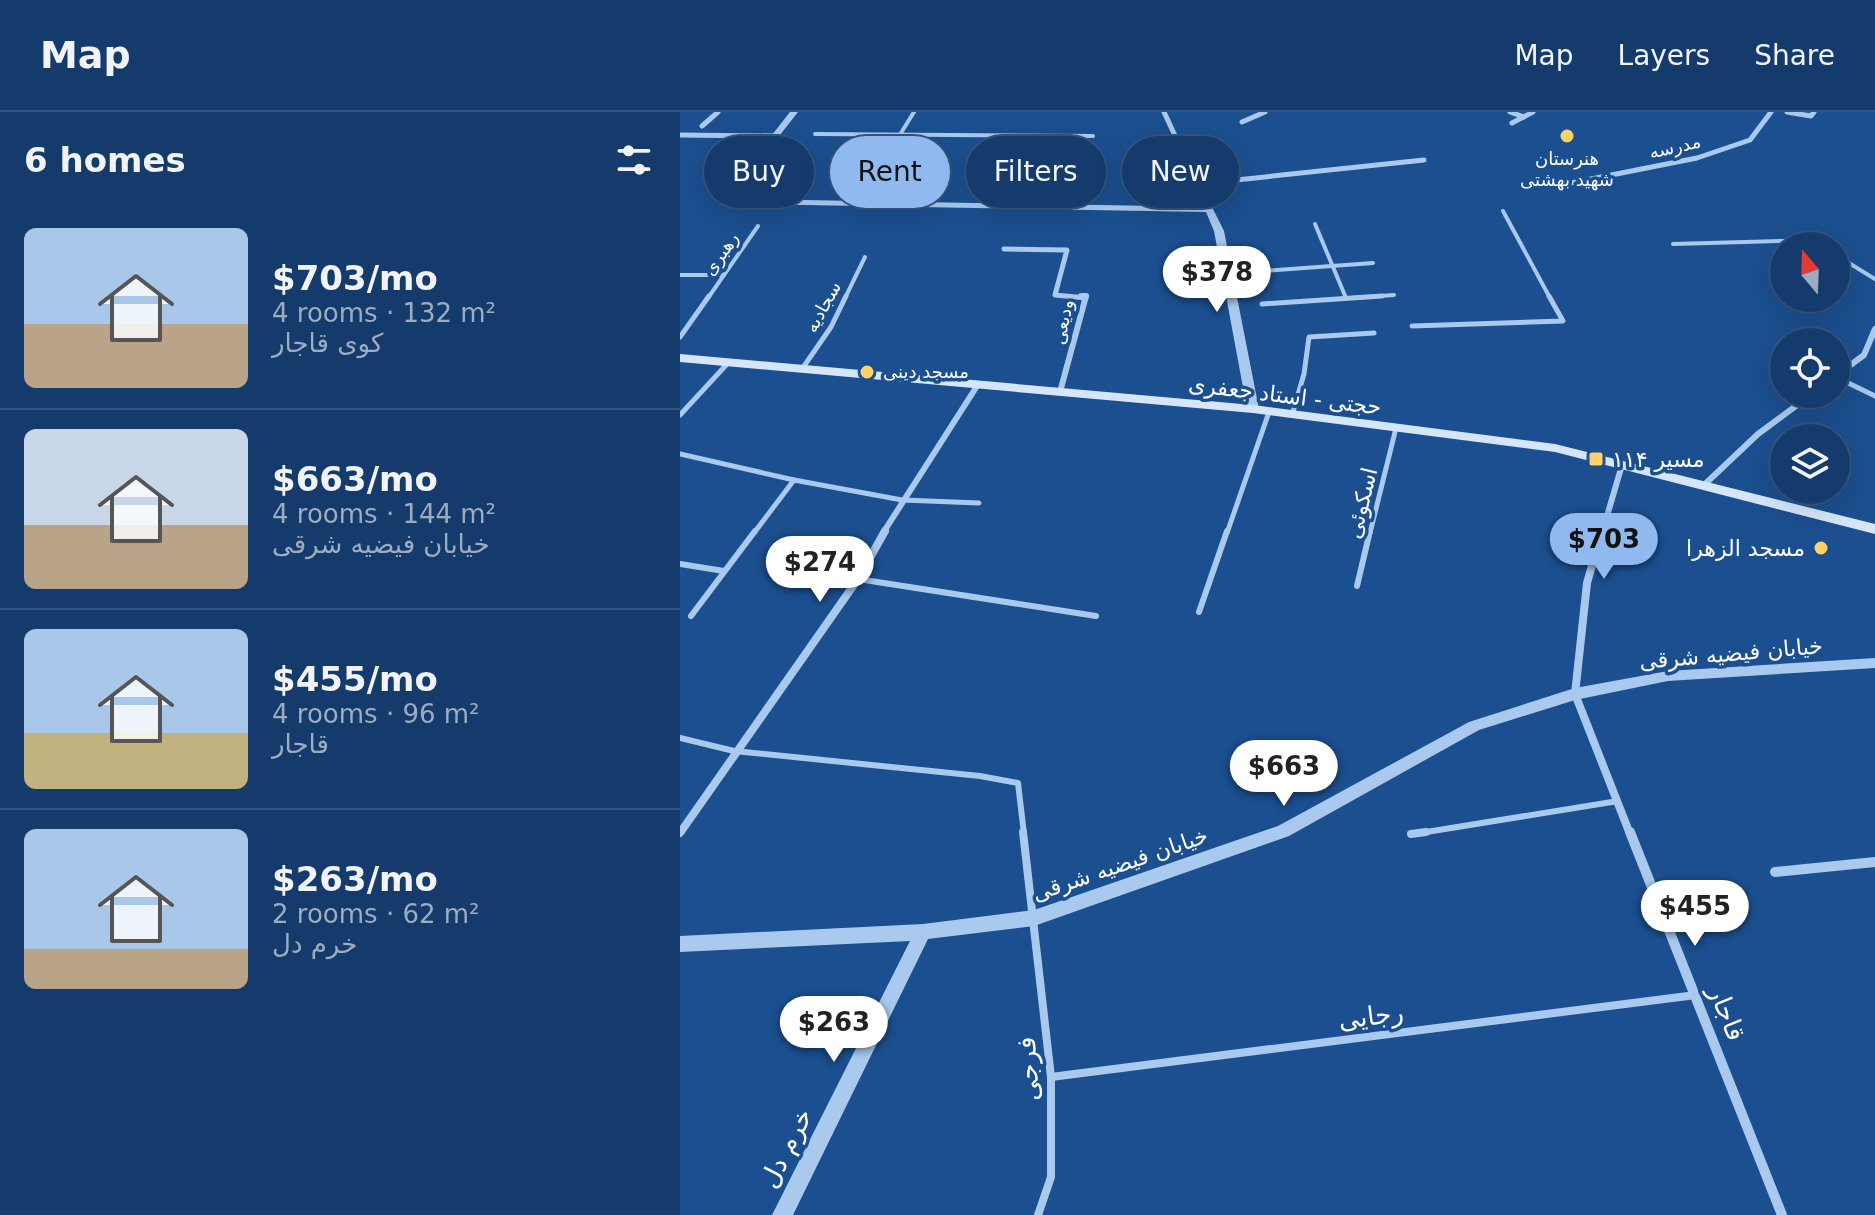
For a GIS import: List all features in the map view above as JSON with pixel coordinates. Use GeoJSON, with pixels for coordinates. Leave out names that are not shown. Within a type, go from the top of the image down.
{"type":"FeatureCollection","features":[{"type":"Feature","properties":{"kind":"main road","name":"حجتی - استاد جعفری"},"geometry":{"type":"LineString","coordinates":[[680,358],[1253,409],[1555,448],[1875,529]]}},
{"type":"Feature","properties":{"kind":"street"},"geometry":{"type":"LineString","coordinates":[[702,126],[718,112]]}},
{"type":"Feature","properties":{"kind":"street"},"geometry":{"type":"LineString","coordinates":[[680,135],[775,136],[794,112]]}},
{"type":"Feature","properties":{"kind":"street"},"geometry":{"type":"LineString","coordinates":[[1164,112],[1175,136]]}},
{"type":"Feature","properties":{"kind":"street"},"geometry":{"type":"LineString","coordinates":[[1242,122],[1265,112]]}},
{"type":"Feature","properties":{"kind":"street"},"geometry":{"type":"LineString","coordinates":[[1510,112],[1524,117]]}},
{"type":"Feature","properties":{"kind":"street"},"geometry":{"type":"LineString","coordinates":[[1512,123],[1533,112]]}},
{"type":"Feature","properties":{"kind":"street","name":"مدرسه"},"geometry":{"type":"LineString","coordinates":[[1571,183],[1697,158],[1750,140],[1771,112]]}},
{"type":"Feature","properties":{"kind":"street"},"geometry":{"type":"LineString","coordinates":[[1787,112],[1811,116],[1814,112]]}},
{"type":"Feature","properties":{"kind":"street"},"geometry":{"type":"LineString","coordinates":[[1239,180],[1424,160]]}},
{"type":"Feature","properties":{"kind":"street"},"geometry":{"type":"LineString","coordinates":[[950,205],[1209,209],[1219,231],[1253,409]]}},
{"type":"Feature","properties":{"kind":"street","name":"ودیعی"},"geometry":{"type":"LineString","coordinates":[[1004,249],[1067,250],[1055,295],[1086,296],[1060,392]]}},
{"type":"Feature","properties":{"kind":"street"},"geometry":{"type":"LineString","coordinates":[[1850,366],[1864,355],[1875,329]]}},
{"type":"Feature","properties":{"kind":"street"},"geometry":{"type":"LineString","coordinates":[[1864,355],[1875,357]]}},
{"type":"Feature","properties":{"kind":"street"},"geometry":{"type":"LineString","coordinates":[[680,833],[734,751],[858,579],[902,500],[977,386]]}},
{"type":"Feature","properties":{"kind":"street"},"geometry":{"type":"LineString","coordinates":[[1704,485],[1758,434],[1793,408]]}},
{"type":"Feature","properties":{"kind":"street"},"geometry":{"type":"LineString","coordinates":[[1575,694],[1587,583],[1622,465]]}},
{"type":"Feature","properties":{"kind":"street","name":"خیابان فیضیه شرقی"},"geometry":{"type":"LineString","coordinates":[[680,944],[923,932],[1034,918],[1283,831],[1474,726],[1575,694],[1668,676],[1875,663]]}},
{"type":"Feature","properties":{"kind":"street","name":"قاجار"},"geometry":{"type":"LineString","coordinates":[[1575,694],[1782,1215]]}},
{"type":"Feature","properties":{"kind":"street"},"geometry":{"type":"LineString","coordinates":[[1775,872],[1875,862]]}},
{"type":"Feature","properties":{"kind":"street","name":"خرم دل"},"geometry":{"type":"LineString","coordinates":[[782,1215],[923,932]]}},
{"type":"Feature","properties":{"kind":"lane"},"geometry":{"type":"LineString","coordinates":[[900,135],[914,112]]}},
{"type":"Feature","properties":{"kind":"lane"},"geometry":{"type":"LineString","coordinates":[[815,134],[1093,136]]}},
{"type":"Feature","properties":{"kind":"lane"},"geometry":{"type":"LineString","coordinates":[[1412,326],[1563,321],[1503,211]]}},
{"type":"Feature","properties":{"kind":"lane"},"geometry":{"type":"LineString","coordinates":[[1315,224],[1346,298]]}},
{"type":"Feature","properties":{"kind":"lane","name":"رهبری"},"geometry":{"type":"LineString","coordinates":[[680,337],[758,226]]}},
{"type":"Feature","properties":{"kind":"lane"},"geometry":{"type":"LineString","coordinates":[[1673,244],[1770,241]]}},
{"type":"Feature","properties":{"kind":"lane","name":"سجادیه"},"geometry":{"type":"LineString","coordinates":[[802,369],[831,327],[865,257]]}},
{"type":"Feature","properties":{"kind":"lane"},"geometry":{"type":"LineString","coordinates":[[1262,271],[1373,263]]}},
{"type":"Feature","properties":{"kind":"lane"},"geometry":{"type":"LineString","coordinates":[[1850,264],[1875,279]]}},
{"type":"Feature","properties":{"kind":"lane"},"geometry":{"type":"LineString","coordinates":[[680,275],[724,275]]}},
{"type":"Feature","properties":{"kind":"lane"},"geometry":{"type":"LineString","coordinates":[[1262,304],[1394,295]]}},
{"type":"Feature","properties":{"kind":"lane"},"geometry":{"type":"LineString","coordinates":[[1292,415],[1304,374],[1309,337],[1374,333]]}},
{"type":"Feature","properties":{"kind":"lane"},"geometry":{"type":"LineString","coordinates":[[680,415],[728,363]]}},
{"type":"Feature","properties":{"kind":"lane"},"geometry":{"type":"LineString","coordinates":[[1850,384],[1875,396]]}},
{"type":"Feature","properties":{"kind":"lane"},"geometry":{"type":"LineString","coordinates":[[1199,612],[1269,412]]}},
{"type":"Feature","properties":{"kind":"lane","name":"اسکوئی"},"geometry":{"type":"LineString","coordinates":[[1357,586],[1396,428]]}},
{"type":"Feature","properties":{"kind":"lane"},"geometry":{"type":"LineString","coordinates":[[680,454],[902,500],[979,503]]}},
{"type":"Feature","properties":{"kind":"lane"},"geometry":{"type":"LineString","coordinates":[[691,616],[794,480]]}},
{"type":"Feature","properties":{"kind":"lane"},"geometry":{"type":"LineString","coordinates":[[680,564],[724,571]]}},
{"type":"Feature","properties":{"kind":"lane"},"geometry":{"type":"LineString","coordinates":[[858,579],[1096,616]]}},
{"type":"Feature","properties":{"kind":"lane"},"geometry":{"type":"LineString","coordinates":[[680,738],[734,751]]}},
{"type":"Feature","properties":{"kind":"lane","name":"فرجی"},"geometry":{"type":"LineString","coordinates":[[734,751],[980,776],[1018,783],[1051,1077],[1051,1177],[1038,1215]]}},
{"type":"Feature","properties":{"kind":"lane"},"geometry":{"type":"LineString","coordinates":[[1411,834],[1618,801]]}},
{"type":"Feature","properties":{"kind":"lane","name":"رجایی"},"geometry":{"type":"LineString","coordinates":[[1051,1077],[1696,995]]}},
{"type":"Feature","properties":{"kind":"place","name":"هنرستان شهید بهشتی"},"geometry":{"type":"Point","coordinates":[1567,136]}},
{"type":"Feature","properties":{"kind":"place","name":"مسجد دینی"},"geometry":{"type":"Point","coordinates":[867,372]}},
{"type":"Feature","properties":{"kind":"place","name":"مسیر ۱۱۴"},"geometry":{"type":"Point","coordinates":[1596,459]}},
{"type":"Feature","properties":{"kind":"place","name":"مسجد الزهرا"},"geometry":{"type":"Point","coordinates":[1821,548]}}]}
